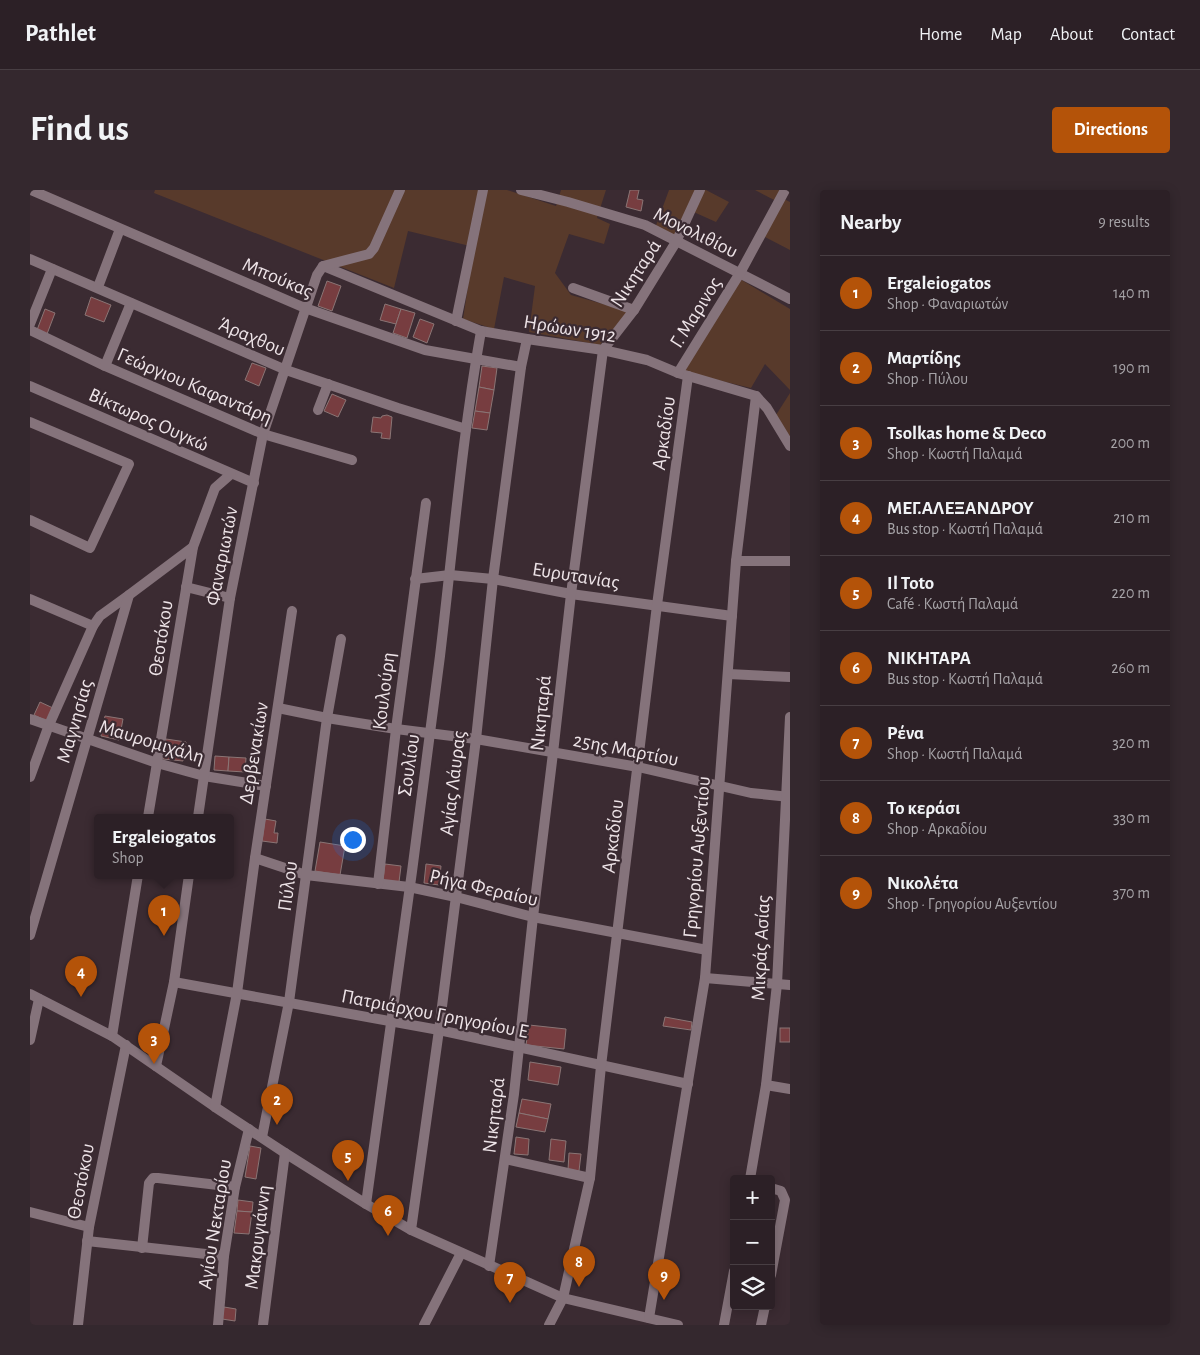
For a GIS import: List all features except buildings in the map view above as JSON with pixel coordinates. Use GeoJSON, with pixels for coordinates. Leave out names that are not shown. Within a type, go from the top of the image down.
{"type":"FeatureCollection","features":[{"type":"Feature","properties":{"kind":"street","name":"Μπούκας"},"geometry":{"type":"LineString","coordinates":[[31,190],[43,192],[120,229],[306,308],[425,350],[521,367]]}},
{"type":"Feature","properties":{"kind":"street"},"geometry":{"type":"LineString","coordinates":[[323,266],[369,254],[374,248],[400,190]]}},
{"type":"Feature","properties":{"kind":"street"},"geometry":{"type":"LineString","coordinates":[[456,321],[483,190]]}},
{"type":"Feature","properties":{"kind":"street","name":"Μονολιθίου"},"geometry":{"type":"LineString","coordinates":[[521,190],[645,225],[790,299]]}},
{"type":"Feature","properties":{"kind":"street","name":"Νικηταρά"},"geometry":{"type":"LineString","coordinates":[[489,1266],[514,1094],[571,594],[603,350],[634,310],[676,242],[700,190]]}},
{"type":"Feature","properties":{"kind":"street","name":"Γ. Μαρινος"},"geometry":{"type":"LineString","coordinates":[[683,374],[785,190]]}},
{"type":"Feature","properties":{"kind":"street"},"geometry":{"type":"LineString","coordinates":[[98,287],[120,229]]}},
{"type":"Feature","properties":{"kind":"street","name":"Άραχθου"},"geometry":{"type":"LineString","coordinates":[[30,259],[286,370],[466,429]]}},
{"type":"Feature","properties":{"kind":"street","name":"Φαναριωτών"},"geometry":{"type":"LineString","coordinates":[[198,814],[230,598],[263,434],[317,274],[323,266]]}},
{"type":"Feature","properties":{"kind":"street","name":"Ηρώων 1912"},"geometry":{"type":"LineString","coordinates":[[323,266],[481,331],[603,350],[647,360],[683,374],[756,396]]}},
{"type":"Feature","properties":{"kind":"street"},"geometry":{"type":"LineString","coordinates":[[30,324],[52,269]]}},
{"type":"Feature","properties":{"kind":"street"},"geometry":{"type":"LineString","coordinates":[[573,288],[634,310]]}},
{"type":"Feature","properties":{"kind":"street"},"geometry":{"type":"LineString","coordinates":[[105,366],[132,303]]}},
{"type":"Feature","properties":{"kind":"street","name":"Γεώργιου Καφαντάρη"},"geometry":{"type":"LineString","coordinates":[[30,330],[105,366],[263,434],[352,460]]}},
{"type":"Feature","properties":{"kind":"street","name":"Σουλίου"},"geometry":{"type":"LineString","coordinates":[[366,1204],[430,733],[466,429],[481,331]]}},
{"type":"Feature","properties":{"kind":"street","name":"Αγίας Λάυρας"},"geometry":{"type":"LineString","coordinates":[[411,1230],[439,1030],[476,739],[492,579],[521,367],[527,339]]}},
{"type":"Feature","properties":{"kind":"street","name":"Αρκαδίου"},"geometry":{"type":"LineString","coordinates":[[549,1325],[563,1298],[590,1178],[601,1066],[638,767],[683,374]]}},
{"type":"Feature","properties":{"kind":"street"},"geometry":{"type":"LineString","coordinates":[[318,410],[328,384]]}},
{"type":"Feature","properties":{"kind":"street","name":"Βίκτωρος Ουγκώ"},"geometry":{"type":"LineString","coordinates":[[30,386],[254,483]]}},
{"type":"Feature","properties":{"kind":"street"},"geometry":{"type":"LineString","coordinates":[[756,396],[767,408],[790,446]]}},
{"type":"Feature","properties":{"kind":"street","name":"Γρηγορίου Αυξεντίου"},"geometry":{"type":"LineString","coordinates":[[649,1318],[705,978],[736,561],[756,396]]}},
{"type":"Feature","properties":{"kind":"street"},"geometry":{"type":"LineString","coordinates":[[30,422],[129,464],[90,548],[30,520]]}},
{"type":"Feature","properties":{"kind":"street","name":"Θεοτόκου"},"geometry":{"type":"LineString","coordinates":[[149,814],[193,547],[215,488],[231,474]]}},
{"type":"Feature","properties":{"kind":"street","name":"Κουλούρη"},"geometry":{"type":"LineString","coordinates":[[378,884],[426,503]]}},
{"type":"Feature","properties":{"kind":"street"},"geometry":{"type":"LineString","coordinates":[[30,777],[49,725],[93,626],[100,616],[193,547]]}},
{"type":"Feature","properties":{"kind":"street"},"geometry":{"type":"LineString","coordinates":[[736,561],[790,561]]}},
{"type":"Feature","properties":{"kind":"street","name":"Ευρυτανίας"},"geometry":{"type":"LineString","coordinates":[[416,579],[450,575],[492,579],[571,594],[732,616]]}},
{"type":"Feature","properties":{"kind":"street"},"geometry":{"type":"LineString","coordinates":[[186,587],[230,598]]}},
{"type":"Feature","properties":{"kind":"street","name":"Μαγνησίας"},"geometry":{"type":"LineString","coordinates":[[30,935],[129,596]]}},
{"type":"Feature","properties":{"kind":"street"},"geometry":{"type":"LineString","coordinates":[[30,599],[93,626]]}},
{"type":"Feature","properties":{"kind":"street","name":"Δερβενακίων"},"geometry":{"type":"LineString","coordinates":[[215,1107],[237,993],[292,611]]}},
{"type":"Feature","properties":{"kind":"street","name":"Πύλου"},"geometry":{"type":"LineString","coordinates":[[262,1137],[288,1002],[327,718],[341,640]]}},
{"type":"Feature","properties":{"kind":"street"},"geometry":{"type":"LineString","coordinates":[[728,674],[790,677]]}},
{"type":"Feature","properties":{"kind":"street","name":"25ης Μαρτίου"},"geometry":{"type":"LineString","coordinates":[[278,708],[396,730],[476,739],[638,767],[756,794],[788,796]]}},
{"type":"Feature","properties":{"kind":"street","name":"Μικράς Ασίας"},"geometry":{"type":"LineString","coordinates":[[751,1175],[766,1085],[777,984],[788,796],[790,717]]}},
{"type":"Feature","properties":{"kind":"street","name":"Μαυρομιχάλη"},"geometry":{"type":"LineString","coordinates":[[30,720],[157,764],[204,776],[266,786]]}},
{"type":"Feature","properties":{"kind":"street","name":"Ρήγα Φεραίου"},"geometry":{"type":"LineString","coordinates":[[255,858],[306,875],[409,888],[456,897],[533,917],[706,950]]}},
{"type":"Feature","properties":{"kind":"street"},"geometry":{"type":"LineString","coordinates":[[112,1036],[137,879]]}},
{"type":"Feature","properties":{"kind":"street"},"geometry":{"type":"LineString","coordinates":[[156,1066],[174,982],[188,879]]}},
{"type":"Feature","properties":{"kind":"street"},"geometry":{"type":"LineString","coordinates":[[705,978],[790,985]]}},
{"type":"Feature","properties":{"kind":"street","name":"Πατριάρχου Γρηγορίου Ε"},"geometry":{"type":"LineString","coordinates":[[174,982],[439,1030],[688,1084]]}},
{"type":"Feature","properties":{"kind":"street"},"geometry":{"type":"LineString","coordinates":[[30,1040],[34,996],[112,1036],[285,1153],[411,1230],[563,1298],[678,1325]]}},
{"type":"Feature","properties":{"kind":"street","name":"Θεοτόκου"},"geometry":{"type":"LineString","coordinates":[[78,1325],[89,1227],[126,1045]]}},
{"type":"Feature","properties":{"kind":"street"},"geometry":{"type":"LineString","coordinates":[[766,1085],[790,1089]]}},
{"type":"Feature","properties":{"kind":"street","name":"Αγίου Νεκταρίου"},"geometry":{"type":"LineString","coordinates":[[218,1325],[224,1256],[235,1187],[249,1129]]}},
{"type":"Feature","properties":{"kind":"street","name":"Μακρυγιάννη"},"geometry":{"type":"LineString","coordinates":[[263,1325],[285,1153]]}},
{"type":"Feature","properties":{"kind":"street"},"geometry":{"type":"LineString","coordinates":[[505,1159],[590,1178]]}},
{"type":"Feature","properties":{"kind":"street"},"geometry":{"type":"LineString","coordinates":[[142,1248],[149,1183],[153,1178],[235,1187]]}},
{"type":"Feature","properties":{"kind":"street"},"geometry":{"type":"LineString","coordinates":[[773,1265],[784,1200],[781,1191],[775,1189]]}},
{"type":"Feature","properties":{"kind":"street"},"geometry":{"type":"LineString","coordinates":[[30,1212],[89,1227]]}},
{"type":"Feature","properties":{"kind":"street"},"geometry":{"type":"LineString","coordinates":[[87,1241],[224,1256]]}},
{"type":"Feature","properties":{"kind":"street"},"geometry":{"type":"LineString","coordinates":[[424,1325],[460,1253]]}},
{"type":"Feature","properties":{"kind":"street"},"geometry":{"type":"LineString","coordinates":[[724,1325],[730,1293]]}},
{"type":"Feature","properties":{"kind":"street"},"geometry":{"type":"LineString","coordinates":[[761,1325],[764,1310]]}},
{"type":"Feature","properties":{"kind":"shaded area"},"geometry":{"type":"Polygon","coordinates":[[[155,190],[507,190],[556,206],[561,190],[606,190],[597,218],[610,224],[604,244],[569,234],[555,273],[571,295],[628,311],[600,345],[529,332],[535,286],[504,277],[494,329],[463,319],[474,247],[408,231],[394,288],[154,193],[155,190]]]}},
{"type":"Feature","properties":{"kind":"shaded area"},"geometry":{"type":"Polygon","coordinates":[[[669,190],[706,190],[729,202],[716,222],[687,209],[674,235],[655,228],[669,190]]]}},
{"type":"Feature","properties":{"kind":"shaded area"},"geometry":{"type":"Polygon","coordinates":[[[755,190],[781,190],[778,196],[790,202],[790,250],[763,236],[780,203],[755,190]]]}},
{"type":"Feature","properties":{"kind":"shaded area"},"geometry":{"type":"Polygon","coordinates":[[[740,279],[790,309],[790,390],[765,364],[751,388],[684,372],[740,279]]]}},
{"type":"Feature","properties":{"kind":"shaded area"},"geometry":{"type":"Polygon","coordinates":[[[790,393],[790,437],[776,415],[790,393]]]}},
{"type":"Feature","properties":{"kind":"place","name":"Ergaleiogatos"},"geometry":{"type":"Point","coordinates":[164,936]}},
{"type":"Feature","properties":{"kind":"place","name":"ΜΕΓ.ΑΛΕΞΑΝΔΡΟΥ"},"geometry":{"type":"Point","coordinates":[81,997]}},
{"type":"Feature","properties":{"kind":"place","name":"Tsolkas home & Deco"},"geometry":{"type":"Point","coordinates":[154,1064]}},
{"type":"Feature","properties":{"kind":"place","name":"Μαρτίδης"},"geometry":{"type":"Point","coordinates":[277,1125]}},
{"type":"Feature","properties":{"kind":"place","name":"Il Toto"},"geometry":{"type":"Point","coordinates":[348,1181]}},
{"type":"Feature","properties":{"kind":"place","name":"ΝΙΚΗΤΑΡΑ"},"geometry":{"type":"Point","coordinates":[388,1236]}},
{"type":"Feature","properties":{"kind":"place","name":"Το κεράσι"},"geometry":{"type":"Point","coordinates":[579,1287]}},
{"type":"Feature","properties":{"kind":"place","name":"Νικολέτα"},"geometry":{"type":"Point","coordinates":[664,1300]}},
{"type":"Feature","properties":{"kind":"place","name":"Ρένα"},"geometry":{"type":"Point","coordinates":[510,1303]}}]}
